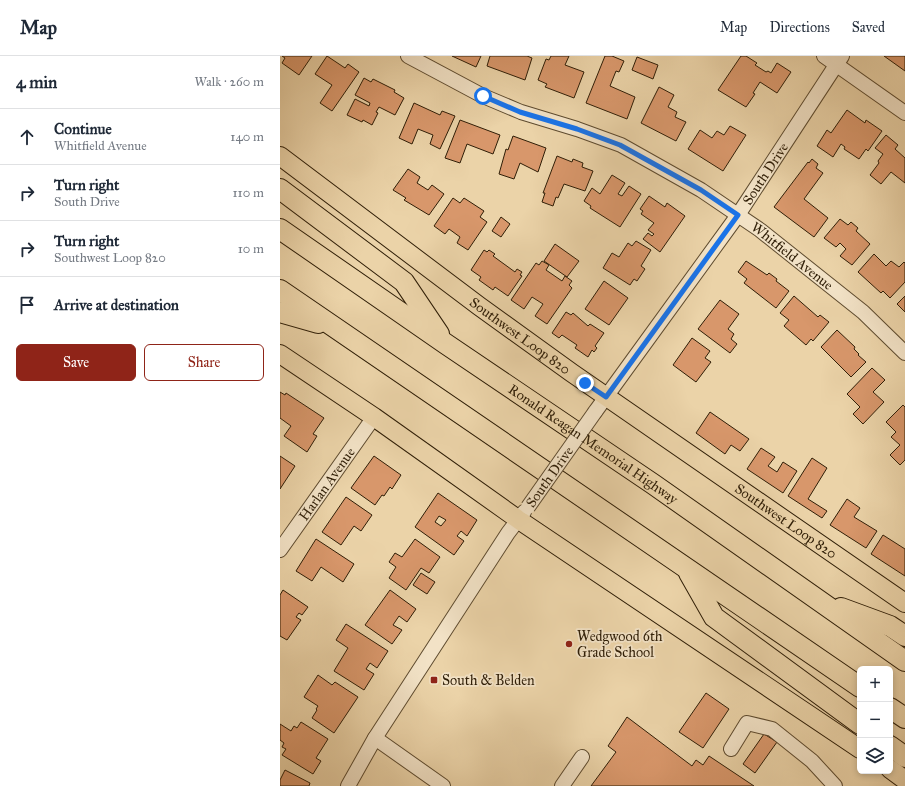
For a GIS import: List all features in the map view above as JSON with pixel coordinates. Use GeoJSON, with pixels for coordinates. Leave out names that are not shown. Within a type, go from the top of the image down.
{"type":"FeatureCollection","features":[{"type":"Feature","properties":{"kind":"highway"},"geometry":{"type":"LineString","coordinates":[[280,189],[404,282],[446,344]]}},
{"type":"Feature","properties":{"kind":"highway","name":"Ronald Reagan Memorial Highway"},"geometry":{"type":"LineString","coordinates":[[280,229],[446,344],[653,484],[905,661]]}},
{"type":"Feature","properties":{"kind":"highway"},"geometry":{"type":"LineString","coordinates":[[280,290],[857,685]]}},
{"type":"Feature","properties":{"kind":"highway"},"geometry":{"type":"LineString","coordinates":[[280,312],[336,328]]}},
{"type":"Feature","properties":{"kind":"highway"},"geometry":{"type":"LineString","coordinates":[[686,568],[714,616],[857,722]]}},
{"type":"Feature","properties":{"kind":"highway"},"geometry":{"type":"LineString","coordinates":[[815,599],[890,626],[905,636]]}},
{"type":"Feature","properties":{"kind":"highway"},"geometry":{"type":"LineString","coordinates":[[893,710],[905,718]]}},
{"type":"Feature","properties":{"kind":"highway"},"geometry":{"type":"LineString","coordinates":[[893,748],[905,757]]}},
{"type":"Feature","properties":{"kind":"main road","name":"Southwest Loop 820"},"geometry":{"type":"LineString","coordinates":[[280,156],[479,306],[606,397],[905,603]]}},
{"type":"Feature","properties":{"kind":"main road"},"geometry":{"type":"LineString","coordinates":[[280,354],[374,417],[524,513],[857,747]]}},
{"type":"Feature","properties":{"kind":"main road"},"geometry":{"type":"LineString","coordinates":[[893,771],[905,780]]}},
{"type":"Feature","properties":{"kind":"street","name":"Whitfield Avenue"},"geometry":{"type":"LineString","coordinates":[[408,56],[483,96],[520,112],[577,129],[620,145],[701,190],[760,230],[863,312],[905,353]]}},
{"type":"Feature","properties":{"kind":"street"},"geometry":{"type":"LineString","coordinates":[[824,56],[840,60],[905,113]]}},
{"type":"Feature","properties":{"kind":"street","name":"South Drive"},"geometry":{"type":"LineString","coordinates":[[348,786],[375,738],[508,533],[524,513],[738,215],[840,60]]}},
{"type":"Feature","properties":{"kind":"street","name":"Harlan Avenue"},"geometry":{"type":"LineString","coordinates":[[280,550],[374,417]]}},
{"type":"Feature","properties":{"kind":"street"},"geometry":{"type":"LineString","coordinates":[[731,749],[747,723],[772,729],[812,761],[835,786]]}},
{"type":"Feature","properties":{"kind":"street"},"geometry":{"type":"LineString","coordinates":[[375,738],[443,786]]}},
{"type":"Feature","properties":{"kind":"street"},"geometry":{"type":"LineString","coordinates":[[562,786],[582,757]]}},
{"type":"Feature","properties":{"kind":"building"},"geometry":{"type":"Polygon","coordinates":[[[282,56],[312,56],[299,75],[282,63],[285,58],[282,56]]]}},
{"type":"Feature","properties":{"kind":"building"},"geometry":{"type":"Polygon","coordinates":[[[327,56],[345,68],[348,64],[359,72],[332,111],[320,103],[332,85],[315,74],[327,56]]]}},
{"type":"Feature","properties":{"kind":"building"},"geometry":{"type":"Polygon","coordinates":[[[452,56],[481,56],[476,67],[452,56]]]}},
{"type":"Feature","properties":{"kind":"building"},"geometry":{"type":"Polygon","coordinates":[[[490,56],[527,56],[532,58],[525,80],[487,66],[490,56]]]}},
{"type":"Feature","properties":{"kind":"building"},"geometry":{"type":"Polygon","coordinates":[[[551,56],[569,56],[565,65],[584,72],[574,98],[545,87],[547,84],[538,80],[546,59],[549,60],[551,56]]]}},
{"type":"Feature","properties":{"kind":"building"},"geometry":{"type":"Polygon","coordinates":[[[605,56],[612,56],[624,61],[619,72],[616,71],[610,86],[635,97],[627,119],[586,103],[605,56]]]}},
{"type":"Feature","properties":{"kind":"building"},"geometry":{"type":"Polygon","coordinates":[[[741,56],[746,56],[757,63],[755,65],[766,72],[768,71],[771,73],[777,63],[791,72],[777,93],[760,82],[753,93],[755,94],[746,107],[718,90],[741,56]]]}},
{"type":"Feature","properties":{"kind":"building"},"geometry":{"type":"Polygon","coordinates":[[[884,56],[905,56],[905,71],[884,56]]]}},
{"type":"Feature","properties":{"kind":"building"},"geometry":{"type":"Polygon","coordinates":[[[637,57],[658,65],[653,79],[632,70],[637,57]]]}},
{"type":"Feature","properties":{"kind":"building"},"geometry":{"type":"Polygon","coordinates":[[[364,78],[371,82],[373,79],[395,90],[394,92],[404,98],[395,115],[379,107],[376,112],[378,113],[372,125],[363,120],[362,122],[347,115],[355,99],[369,106],[370,103],[355,95],[364,78]]]}},
{"type":"Feature","properties":{"kind":"building"},"geometry":{"type":"Polygon","coordinates":[[[659,87],[674,95],[668,107],[677,112],[675,117],[686,122],[676,141],[641,123],[659,87]]]}},
{"type":"Feature","properties":{"kind":"building"},"geometry":{"type":"Polygon","coordinates":[[[414,103],[440,115],[442,111],[455,116],[440,149],[430,144],[433,135],[418,129],[412,144],[399,138],[414,103]]]}},
{"type":"Feature","properties":{"kind":"building"},"geometry":{"type":"Polygon","coordinates":[[[847,110],[865,123],[866,120],[882,131],[868,151],[866,149],[859,159],[844,149],[845,147],[841,144],[833,157],[817,146],[827,130],[831,133],[847,110]]]}},
{"type":"Feature","properties":{"kind":"building"},"geometry":{"type":"Polygon","coordinates":[[[460,120],[500,135],[493,154],[467,144],[460,163],[445,158],[460,120]]]}},
{"type":"Feature","properties":{"kind":"building"},"geometry":{"type":"Polygon","coordinates":[[[730,126],[746,135],[723,171],[688,149],[700,130],[712,138],[717,131],[724,135],[730,126]]]}},
{"type":"Feature","properties":{"kind":"building"},"geometry":{"type":"Polygon","coordinates":[[[886,135],[898,145],[895,149],[905,158],[905,183],[891,172],[881,184],[870,175],[879,163],[878,161],[883,154],[875,148],[886,135]]]}},
{"type":"Feature","properties":{"kind":"building"},"geometry":{"type":"Polygon","coordinates":[[[513,136],[546,148],[538,172],[520,163],[514,179],[499,174],[506,149],[508,150],[513,136]]]}},
{"type":"Feature","properties":{"kind":"building"},"geometry":{"type":"Polygon","coordinates":[[[557,156],[572,162],[573,159],[583,163],[582,167],[593,171],[585,191],[564,184],[558,198],[556,197],[553,206],[542,202],[545,193],[543,193],[557,156]]]}},
{"type":"Feature","properties":{"kind":"building"},"geometry":{"type":"Polygon","coordinates":[[[812,159],[818,164],[816,168],[823,173],[804,199],[828,218],[814,237],[774,207],[808,162],[809,163],[812,159]]]}},
{"type":"Feature","properties":{"kind":"building"},"geometry":{"type":"Polygon","coordinates":[[[408,169],[420,177],[417,183],[428,190],[432,185],[444,194],[429,215],[404,200],[406,198],[393,190],[408,169]]]}},
{"type":"Feature","properties":{"kind":"building"},"geometry":{"type":"Polygon","coordinates":[[[612,175],[625,183],[618,194],[622,196],[629,186],[641,194],[620,227],[590,208],[591,206],[584,201],[592,188],[600,194],[612,175]]]}},
{"type":"Feature","properties":{"kind":"building"},"geometry":{"type":"Polygon","coordinates":[[[649,196],[665,207],[667,203],[685,216],[660,252],[643,239],[648,233],[652,236],[654,234],[648,230],[654,223],[641,214],[643,211],[640,209],[649,196]]]}},
{"type":"Feature","properties":{"kind":"building"},"geometry":{"type":"Polygon","coordinates":[[[453,198],[460,203],[464,198],[484,211],[480,217],[487,222],[468,250],[457,243],[460,237],[449,229],[445,234],[434,226],[453,198]]]}},
{"type":"Feature","properties":{"kind":"building"},"geometry":{"type":"Polygon","coordinates":[[[501,217],[510,224],[501,237],[492,231],[501,217]]]}},
{"type":"Feature","properties":{"kind":"building"},"geometry":{"type":"Polygon","coordinates":[[[840,219],[848,225],[851,222],[858,228],[856,231],[870,244],[852,265],[840,256],[846,249],[840,243],[836,247],[824,238],[840,219]]]}},
{"type":"Feature","properties":{"kind":"building"},"geometry":{"type":"Polygon","coordinates":[[[636,241],[651,250],[641,266],[645,269],[637,281],[634,279],[630,285],[603,268],[612,253],[619,257],[628,243],[632,246],[636,241]]]}},
{"type":"Feature","properties":{"kind":"building"},"geometry":{"type":"Polygon","coordinates":[[[555,244],[579,261],[567,277],[544,261],[555,244]]]}},
{"type":"Feature","properties":{"kind":"building"},"geometry":{"type":"Polygon","coordinates":[[[484,250],[487,252],[489,250],[495,254],[493,256],[515,272],[517,269],[522,272],[520,275],[522,276],[508,296],[495,287],[493,290],[479,280],[481,277],[471,270],[484,250]]]}},
{"type":"Feature","properties":{"kind":"building"},"geometry":{"type":"Polygon","coordinates":[[[874,254],[886,266],[891,261],[899,267],[904,262],[905,263],[905,282],[890,298],[883,291],[881,293],[858,272],[874,254]]]}},
{"type":"Feature","properties":{"kind":"building"},"geometry":{"type":"Polygon","coordinates":[[[542,261],[549,265],[546,270],[562,281],[565,276],[572,281],[569,285],[572,288],[547,324],[535,316],[543,304],[532,297],[524,309],[511,300],[536,263],[539,265],[542,261]]]}},
{"type":"Feature","properties":{"kind":"building"},"geometry":{"type":"Polygon","coordinates":[[[746,261],[767,275],[769,273],[777,279],[776,281],[789,291],[776,308],[744,283],[747,279],[738,272],[746,261]]]}},
{"type":"Feature","properties":{"kind":"building"},"geometry":{"type":"Polygon","coordinates":[[[604,281],[628,298],[609,325],[585,309],[604,281]]]}},
{"type":"Feature","properties":{"kind":"building"},"geometry":{"type":"Polygon","coordinates":[[[794,296],[818,317],[820,315],[829,322],[813,341],[811,339],[806,345],[784,326],[789,320],[780,313],[794,296]]]}},
{"type":"Feature","properties":{"kind":"building"},"geometry":{"type":"Polygon","coordinates":[[[905,296],[905,312],[897,304],[905,296]]]}},
{"type":"Feature","properties":{"kind":"building"},"geometry":{"type":"Polygon","coordinates":[[[720,300],[739,314],[728,329],[734,334],[731,339],[737,344],[730,353],[698,329],[720,300]]]}},
{"type":"Feature","properties":{"kind":"building"},"geometry":{"type":"Polygon","coordinates":[[[566,312],[571,315],[573,313],[588,326],[590,324],[604,333],[595,346],[597,348],[594,352],[592,350],[588,357],[575,348],[577,345],[562,335],[559,338],[552,333],[566,312]]]}},
{"type":"Feature","properties":{"kind":"building"},"geometry":{"type":"Polygon","coordinates":[[[837,330],[855,347],[854,349],[859,354],[858,355],[866,362],[851,377],[821,347],[837,330]]]}},
{"type":"Feature","properties":{"kind":"building"},"geometry":{"type":"Polygon","coordinates":[[[692,338],[710,351],[705,358],[711,362],[696,382],[673,365],[692,338]]]}},
{"type":"Feature","properties":{"kind":"building"},"geometry":{"type":"Polygon","coordinates":[[[872,368],[885,380],[873,392],[884,402],[863,424],[853,414],[860,407],[847,394],[872,368]]]}},
{"type":"Feature","properties":{"kind":"building"},"geometry":{"type":"Polygon","coordinates":[[[280,392],[285,395],[286,393],[324,418],[313,434],[317,436],[307,452],[284,436],[291,426],[280,418],[280,392]]]}},
{"type":"Feature","properties":{"kind":"building"},"geometry":{"type":"Polygon","coordinates":[[[903,405],[905,407],[905,460],[900,465],[890,455],[900,445],[891,437],[896,432],[886,422],[903,405]]]}},
{"type":"Feature","properties":{"kind":"building"},"geometry":{"type":"Polygon","coordinates":[[[710,412],[749,439],[740,451],[731,445],[725,454],[696,433],[710,412]]]}},
{"type":"Feature","properties":{"kind":"building"},"geometry":{"type":"Polygon","coordinates":[[[761,448],[775,457],[768,466],[777,472],[783,462],[797,471],[783,493],[747,469],[761,448]]]}},
{"type":"Feature","properties":{"kind":"building"},"geometry":{"type":"Polygon","coordinates":[[[280,456],[295,466],[280,489],[280,456]]]}},
{"type":"Feature","properties":{"kind":"building"},"geometry":{"type":"Polygon","coordinates":[[[374,456],[401,475],[392,489],[390,487],[375,505],[351,488],[374,456]]]}},
{"type":"Feature","properties":{"kind":"building"},"geometry":{"type":"Polygon","coordinates":[[[812,458],[827,468],[808,499],[827,511],[822,518],[788,496],[812,458]]]}},
{"type":"Feature","properties":{"kind":"building"},"geometry":{"type":"Polygon","coordinates":[[[438,493],[477,520],[467,536],[461,531],[457,536],[464,541],[454,555],[415,527],[438,493]],[[439,516],[435,522],[441,526],[446,520],[439,516]]]}},
{"type":"Feature","properties":{"kind":"building"},"geometry":{"type":"Polygon","coordinates":[[[346,497],[372,515],[361,531],[354,526],[341,545],[322,532],[346,497]]]}},
{"type":"Feature","properties":{"kind":"building"},"geometry":{"type":"Polygon","coordinates":[[[847,499],[860,508],[854,517],[877,531],[866,548],[830,525],[847,499]]]}},
{"type":"Feature","properties":{"kind":"building"},"geometry":{"type":"Polygon","coordinates":[[[883,535],[905,549],[905,576],[871,554],[883,535]]]}},
{"type":"Feature","properties":{"kind":"building"},"geometry":{"type":"Polygon","coordinates":[[[316,539],[354,564],[343,582],[321,567],[312,581],[296,571],[316,539]]]}},
{"type":"Feature","properties":{"kind":"building"},"geometry":{"type":"Polygon","coordinates":[[[415,539],[440,557],[429,573],[421,568],[406,590],[389,578],[396,567],[389,562],[395,553],[402,557],[415,539]]]}},
{"type":"Feature","properties":{"kind":"building"},"geometry":{"type":"Polygon","coordinates":[[[421,573],[435,582],[427,594],[413,585],[421,573]]]}},
{"type":"Feature","properties":{"kind":"building"},"geometry":{"type":"Polygon","coordinates":[[[283,590],[308,607],[302,615],[299,613],[296,617],[301,620],[287,640],[280,636],[280,595],[283,590]]]}},
{"type":"Feature","properties":{"kind":"building"},"geometry":{"type":"Polygon","coordinates":[[[390,590],[416,609],[407,622],[399,616],[393,625],[402,630],[392,644],[365,625],[390,590]]]}},
{"type":"Feature","properties":{"kind":"building"},"geometry":{"type":"Polygon","coordinates":[[[346,624],[388,651],[377,668],[370,663],[366,669],[374,674],[364,690],[334,671],[348,648],[336,640],[346,624]]]}},
{"type":"Feature","properties":{"kind":"building"},"geometry":{"type":"Polygon","coordinates":[[[318,675],[332,685],[335,682],[358,697],[334,733],[312,718],[318,706],[304,697],[318,675]]]}},
{"type":"Feature","properties":{"kind":"building"},"geometry":{"type":"Polygon","coordinates":[[[706,693],[729,709],[703,748],[679,732],[706,693]]]}},
{"type":"Feature","properties":{"kind":"building"},"geometry":{"type":"Polygon","coordinates":[[[627,717],[692,766],[696,760],[703,765],[709,756],[754,786],[591,786],[616,752],[608,746],[627,717]]]}},
{"type":"Feature","properties":{"kind":"building"},"geometry":{"type":"Polygon","coordinates":[[[301,722],[328,739],[316,758],[321,761],[313,774],[282,755],[286,749],[282,747],[284,743],[280,740],[280,724],[291,731],[294,726],[297,728],[301,722]]]}},
{"type":"Feature","properties":{"kind":"building"},"geometry":{"type":"Polygon","coordinates":[[[764,734],[777,742],[755,773],[743,764],[764,734]]]}},
{"type":"Feature","properties":{"kind":"building"},"geometry":{"type":"Polygon","coordinates":[[[285,770],[310,783],[309,786],[280,786],[280,780],[285,770]]]}},
{"type":"Feature","properties":{"kind":"place","name":"Wedgwood 6th Grade School"},"geometry":{"type":"Point","coordinates":[569,644]}},
{"type":"Feature","properties":{"kind":"place","name":"South & Belden"},"geometry":{"type":"Point","coordinates":[434,680]}},
{"type":"Feature","properties":{"kind":"route"},"geometry":{"type":"LineString","coordinates":[[483,96],[520,112],[577,129],[620,145],[701,190],[738,215],[606,397],[585,383]]}}]}
